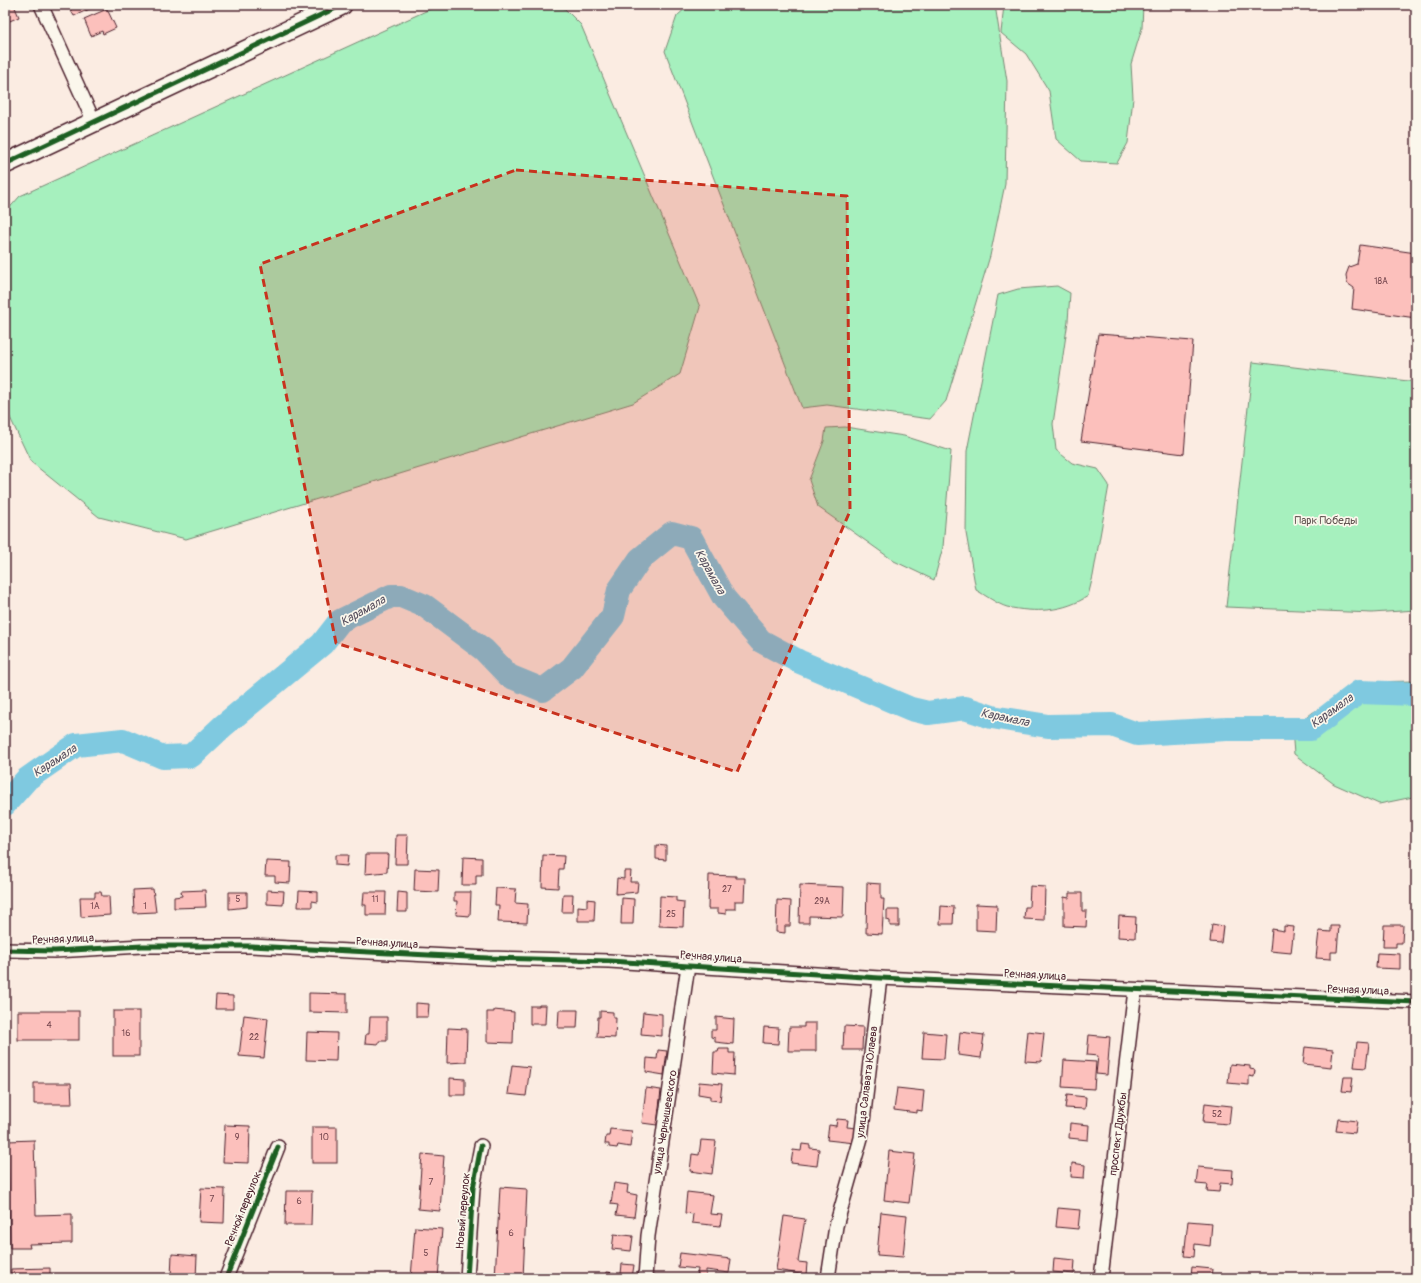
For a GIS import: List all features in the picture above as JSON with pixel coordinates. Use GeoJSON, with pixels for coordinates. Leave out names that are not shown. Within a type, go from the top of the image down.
{"type":"FeatureCollection","features":[{"type":"Feature","properties":{"kind":"street"},"geometry":{"type":"LineString","coordinates":[[41,5],[94,122]]}},
{"type":"Feature","properties":{"kind":"street"},"geometry":{"type":"LineString","coordinates":[[5,164],[94,122],[323,9],[342,5]]}},
{"type":"Feature","properties":{"kind":"street","name":"Речная улица"},"geometry":{"type":"LineString","coordinates":[[5,950],[55,951],[142,946],[251,946],[688,966],[880,978],[1416,1002]]}},
{"type":"Feature","properties":{"kind":"street","name":"улица Чернышевского"},"geometry":{"type":"LineString","coordinates":[[645,1278],[648,1236],[688,966]]}},
{"type":"Feature","properties":{"kind":"street","name":"улица Салавата Юлаева"},"geometry":{"type":"LineString","coordinates":[[828,1278],[836,1226],[861,1138],[880,978]]}},
{"type":"Feature","properties":{"kind":"street","name":"проспект Дружбы"},"geometry":{"type":"LineString","coordinates":[[1101,1278],[1135,990]]}},
{"type":"Feature","properties":{"kind":"street","name":"Новый переулок"},"geometry":{"type":"LineString","coordinates":[[467,1278],[473,1188],[481,1146]]}},
{"type":"Feature","properties":{"kind":"street","name":"Речной переулок"},"geometry":{"type":"LineString","coordinates":[[226,1278],[278,1147]]}},
{"type":"Feature","properties":{"kind":"highlighted area"},"geometry":{"type":"Polygon","coordinates":[[[516,170],[847,196],[850,511],[737,772],[336,643],[260,264],[516,170]]]}},
{"type":"Feature","properties":{"kind":"green space"},"geometry":{"type":"Polygon","coordinates":[[[439,5],[561,5],[581,25],[700,307],[680,374],[633,403],[186,539],[99,517],[31,462],[5,407],[5,213],[20,196],[439,5]]]}},
{"type":"Feature","properties":{"kind":"green space"},"geometry":{"type":"Polygon","coordinates":[[[689,5],[995,5],[1007,81],[1005,184],[990,256],[946,401],[930,419],[827,405],[802,408],[665,51],[677,16],[689,5]]]}},
{"type":"Feature","properties":{"kind":"green space"},"geometry":{"type":"Polygon","coordinates":[[[1004,5],[1143,5],[1142,28],[1131,64],[1133,98],[1128,143],[1117,163],[1081,161],[1056,139],[1049,91],[1026,54],[1001,33],[1004,5]]]}},
{"type":"Feature","properties":{"kind":"green space"},"geometry":{"type":"Polygon","coordinates":[[[1057,286],[1070,293],[1068,321],[1053,424],[1056,450],[1072,463],[1098,469],[1109,485],[1088,596],[1069,605],[1049,610],[1018,609],[1003,606],[976,590],[966,533],[967,451],[998,295],[1018,289],[1057,286]]]}},
{"type":"Feature","properties":{"kind":"green space","name":"Парк Победы"},"geometry":{"type":"Polygon","coordinates":[[[1253,362],[1416,382],[1416,610],[1372,613],[1226,607],[1253,362]]]}},
{"type":"Feature","properties":{"kind":"green space"},"geometry":{"type":"Polygon","coordinates":[[[845,427],[904,436],[951,451],[943,547],[934,580],[894,561],[818,507],[809,480],[824,441],[826,428],[845,427]]]}},
{"type":"Feature","properties":{"kind":"green space"},"geometry":{"type":"Polygon","coordinates":[[[1416,681],[1416,795],[1413,797],[1379,804],[1334,784],[1294,754],[1292,729],[1312,713],[1362,682],[1416,681]]]}},
{"type":"Feature","properties":{"kind":"building"},"geometry":{"type":"Polygon","coordinates":[[[5,5],[14,5],[19,17],[5,23],[5,5]]]}},
{"type":"Feature","properties":{"kind":"building"},"geometry":{"type":"Polygon","coordinates":[[[68,5],[92,5],[94,7],[74,16],[68,5]]]}},
{"type":"Feature","properties":{"kind":"building"},"geometry":{"type":"Polygon","coordinates":[[[107,9],[116,28],[103,34],[102,31],[91,36],[84,19],[107,9]]]}},
{"type":"Feature","properties":{"kind":"building"},"geometry":{"type":"Polygon","coordinates":[[[1360,245],[1416,253],[1416,318],[1352,309],[1354,288],[1347,283],[1346,275],[1349,267],[1357,264],[1360,245]]]}},
{"type":"Feature","properties":{"kind":"building"},"geometry":{"type":"Polygon","coordinates":[[[1098,334],[1193,341],[1184,454],[1081,441],[1098,334]]]}},
{"type":"Feature","properties":{"kind":"building"},"geometry":{"type":"Polygon","coordinates":[[[396,835],[408,835],[407,864],[395,864],[396,835]]]}},
{"type":"Feature","properties":{"kind":"building"},"geometry":{"type":"Polygon","coordinates":[[[656,845],[666,846],[666,860],[656,859],[656,845]]]}},
{"type":"Feature","properties":{"kind":"building"},"geometry":{"type":"Polygon","coordinates":[[[366,854],[388,854],[387,872],[365,874],[366,854]]]}},
{"type":"Feature","properties":{"kind":"building"},"geometry":{"type":"Polygon","coordinates":[[[335,855],[348,855],[347,866],[335,865],[335,855]]]}},
{"type":"Feature","properties":{"kind":"building"},"geometry":{"type":"Polygon","coordinates":[[[543,855],[564,856],[563,869],[559,869],[558,888],[542,887],[543,855]]]}},
{"type":"Feature","properties":{"kind":"building"},"geometry":{"type":"Polygon","coordinates":[[[463,857],[482,858],[482,875],[476,875],[476,885],[462,885],[463,857]]]}},
{"type":"Feature","properties":{"kind":"building"},"geometry":{"type":"Polygon","coordinates":[[[266,861],[291,862],[290,883],[275,882],[275,876],[265,876],[266,861]]]}},
{"type":"Feature","properties":{"kind":"building"},"geometry":{"type":"Polygon","coordinates":[[[415,869],[439,870],[438,892],[414,891],[415,869]]]}},
{"type":"Feature","properties":{"kind":"building"},"geometry":{"type":"Polygon","coordinates":[[[624,871],[631,871],[630,882],[638,882],[637,892],[616,894],[617,878],[624,879],[624,871]]]}},
{"type":"Feature","properties":{"kind":"building"},"geometry":{"type":"Polygon","coordinates":[[[709,875],[736,876],[736,878],[745,878],[744,901],[735,901],[735,909],[726,909],[726,914],[718,913],[718,909],[708,909],[709,875]]]}},
{"type":"Feature","properties":{"kind":"building"},"geometry":{"type":"Polygon","coordinates":[[[867,883],[881,884],[881,899],[884,899],[882,934],[866,933],[867,883]]]}},
{"type":"Feature","properties":{"kind":"building"},"geometry":{"type":"Polygon","coordinates":[[[800,885],[844,887],[843,917],[809,916],[809,923],[799,923],[800,885]]]}},
{"type":"Feature","properties":{"kind":"building"},"geometry":{"type":"Polygon","coordinates":[[[1030,886],[1045,887],[1044,920],[1024,919],[1025,907],[1029,907],[1030,886]]]}},
{"type":"Feature","properties":{"kind":"building"},"geometry":{"type":"Polygon","coordinates":[[[496,888],[516,889],[515,903],[528,904],[527,923],[498,922],[499,905],[495,905],[496,888]]]}},
{"type":"Feature","properties":{"kind":"building"},"geometry":{"type":"Polygon","coordinates":[[[153,889],[156,912],[134,913],[133,890],[153,889]]]}},
{"type":"Feature","properties":{"kind":"building"},"geometry":{"type":"Polygon","coordinates":[[[205,890],[206,907],[174,908],[174,897],[182,896],[181,891],[205,890]]]}},
{"type":"Feature","properties":{"kind":"building"},"geometry":{"type":"Polygon","coordinates":[[[267,890],[284,891],[283,905],[267,904],[267,890]]]}},
{"type":"Feature","properties":{"kind":"building"},"geometry":{"type":"Polygon","coordinates":[[[299,891],[318,892],[318,902],[312,901],[312,907],[298,907],[299,891]]]}},
{"type":"Feature","properties":{"kind":"building"},"geometry":{"type":"Polygon","coordinates":[[[95,892],[101,892],[102,896],[109,896],[110,915],[81,917],[80,897],[95,897],[95,892]]]}},
{"type":"Feature","properties":{"kind":"building"},"geometry":{"type":"Polygon","coordinates":[[[229,892],[247,892],[247,907],[229,909],[229,892]]]}},
{"type":"Feature","properties":{"kind":"building"},"geometry":{"type":"Polygon","coordinates":[[[364,892],[386,892],[385,915],[366,915],[366,905],[363,905],[364,892]]]}},
{"type":"Feature","properties":{"kind":"building"},"geometry":{"type":"Polygon","coordinates":[[[398,892],[407,893],[407,912],[397,912],[398,892]]]}},
{"type":"Feature","properties":{"kind":"building"},"geometry":{"type":"Polygon","coordinates":[[[454,892],[471,892],[470,916],[456,915],[457,901],[454,901],[454,892]]]}},
{"type":"Feature","properties":{"kind":"building"},"geometry":{"type":"Polygon","coordinates":[[[1069,893],[1082,893],[1082,911],[1087,911],[1086,927],[1064,926],[1064,897],[1069,898],[1069,893]]]}},
{"type":"Feature","properties":{"kind":"building"},"geometry":{"type":"Polygon","coordinates":[[[563,894],[573,894],[572,912],[562,912],[563,894]]]}},
{"type":"Feature","properties":{"kind":"building"},"geometry":{"type":"Polygon","coordinates":[[[660,896],[676,897],[676,901],[684,902],[683,927],[659,926],[660,896]]]}},
{"type":"Feature","properties":{"kind":"building"},"geometry":{"type":"Polygon","coordinates":[[[622,898],[634,899],[633,924],[621,924],[622,898]]]}},
{"type":"Feature","properties":{"kind":"building"},"geometry":{"type":"Polygon","coordinates":[[[587,899],[595,900],[594,921],[578,921],[578,906],[587,907],[587,899]]]}},
{"type":"Feature","properties":{"kind":"building"},"geometry":{"type":"Polygon","coordinates":[[[777,900],[791,901],[790,926],[785,926],[785,933],[776,932],[777,900]]]}},
{"type":"Feature","properties":{"kind":"building"},"geometry":{"type":"Polygon","coordinates":[[[976,904],[997,905],[996,931],[976,930],[976,904]]]}},
{"type":"Feature","properties":{"kind":"building"},"geometry":{"type":"Polygon","coordinates":[[[941,906],[954,907],[953,924],[940,924],[941,906]]]}},
{"type":"Feature","properties":{"kind":"building"},"geometry":{"type":"Polygon","coordinates":[[[887,910],[899,910],[899,926],[890,926],[890,921],[887,920],[887,910]]]}},
{"type":"Feature","properties":{"kind":"building"},"geometry":{"type":"Polygon","coordinates":[[[1119,916],[1136,917],[1135,938],[1118,937],[1119,916]]]}},
{"type":"Feature","properties":{"kind":"building"},"geometry":{"type":"Polygon","coordinates":[[[1212,924],[1223,926],[1221,943],[1210,942],[1212,924]]]}},
{"type":"Feature","properties":{"kind":"building"},"geometry":{"type":"Polygon","coordinates":[[[1384,925],[1403,925],[1402,943],[1396,943],[1396,947],[1383,947],[1384,925]]]}},
{"type":"Feature","properties":{"kind":"building"},"geometry":{"type":"Polygon","coordinates":[[[1284,926],[1294,927],[1291,953],[1270,951],[1272,929],[1284,931],[1284,926]]]}},
{"type":"Feature","properties":{"kind":"building"},"geometry":{"type":"Polygon","coordinates":[[[1331,926],[1339,926],[1337,952],[1331,952],[1331,959],[1316,958],[1319,931],[1331,932],[1331,926]]]}},
{"type":"Feature","properties":{"kind":"building"},"geometry":{"type":"Polygon","coordinates":[[[1377,953],[1400,954],[1400,969],[1376,968],[1377,953]]]}},
{"type":"Feature","properties":{"kind":"building"},"geometry":{"type":"Polygon","coordinates":[[[309,993],[347,994],[347,1013],[309,1012],[309,993]]]}},
{"type":"Feature","properties":{"kind":"building"},"geometry":{"type":"Polygon","coordinates":[[[216,995],[233,996],[233,1009],[215,1009],[216,995]]]}},
{"type":"Feature","properties":{"kind":"building"},"geometry":{"type":"Polygon","coordinates":[[[416,1003],[429,1004],[428,1017],[416,1017],[416,1003]]]}},
{"type":"Feature","properties":{"kind":"building"},"geometry":{"type":"Polygon","coordinates":[[[546,1005],[545,1024],[530,1024],[530,1006],[546,1005]]]}},
{"type":"Feature","properties":{"kind":"building"},"geometry":{"type":"Polygon","coordinates":[[[494,1010],[514,1012],[513,1043],[487,1042],[487,1012],[494,1012],[494,1010]]]}},
{"type":"Feature","properties":{"kind":"building"},"geometry":{"type":"Polygon","coordinates":[[[559,1010],[578,1010],[577,1028],[558,1028],[559,1010]]]}},
{"type":"Feature","properties":{"kind":"building"},"geometry":{"type":"Polygon","coordinates":[[[18,1011],[79,1011],[79,1040],[18,1040],[18,1011]]]}},
{"type":"Feature","properties":{"kind":"building"},"geometry":{"type":"Polygon","coordinates":[[[113,1011],[139,1011],[139,1056],[113,1056],[113,1011]]]}},
{"type":"Feature","properties":{"kind":"building"},"geometry":{"type":"Polygon","coordinates":[[[600,1011],[613,1012],[613,1018],[616,1018],[615,1038],[597,1037],[598,1017],[600,1017],[600,1011]]]}},
{"type":"Feature","properties":{"kind":"building"},"geometry":{"type":"Polygon","coordinates":[[[643,1012],[662,1014],[662,1036],[641,1034],[643,1012]]]}},
{"type":"Feature","properties":{"kind":"building"},"geometry":{"type":"Polygon","coordinates":[[[244,1015],[268,1018],[264,1058],[239,1056],[244,1015]]]}},
{"type":"Feature","properties":{"kind":"building"},"geometry":{"type":"Polygon","coordinates":[[[370,1017],[387,1017],[387,1041],[379,1041],[379,1044],[365,1043],[366,1034],[369,1034],[370,1017]]]}},
{"type":"Feature","properties":{"kind":"building"},"geometry":{"type":"Polygon","coordinates":[[[716,1017],[734,1019],[733,1044],[715,1042],[715,1038],[711,1037],[711,1030],[716,1030],[716,1017]]]}},
{"type":"Feature","properties":{"kind":"building"},"geometry":{"type":"Polygon","coordinates":[[[804,1023],[816,1023],[816,1051],[788,1051],[789,1027],[804,1027],[804,1023]]]}},
{"type":"Feature","properties":{"kind":"building"},"geometry":{"type":"Polygon","coordinates":[[[844,1026],[863,1027],[862,1050],[843,1050],[844,1026]]]}},
{"type":"Feature","properties":{"kind":"building"},"geometry":{"type":"Polygon","coordinates":[[[764,1027],[779,1028],[778,1044],[763,1043],[764,1027]]]}},
{"type":"Feature","properties":{"kind":"building"},"geometry":{"type":"Polygon","coordinates":[[[448,1028],[467,1029],[466,1062],[447,1063],[448,1028]]]}},
{"type":"Feature","properties":{"kind":"building"},"geometry":{"type":"Polygon","coordinates":[[[1028,1031],[1044,1033],[1041,1062],[1025,1061],[1028,1031]]]}},
{"type":"Feature","properties":{"kind":"building"},"geometry":{"type":"Polygon","coordinates":[[[307,1032],[337,1033],[336,1061],[306,1060],[307,1032]]]}},
{"type":"Feature","properties":{"kind":"building"},"geometry":{"type":"Polygon","coordinates":[[[924,1032],[946,1034],[944,1059],[922,1058],[924,1032]]]}},
{"type":"Feature","properties":{"kind":"building"},"geometry":{"type":"Polygon","coordinates":[[[960,1032],[984,1035],[981,1058],[958,1055],[960,1032]]]}},
{"type":"Feature","properties":{"kind":"building"},"geometry":{"type":"Polygon","coordinates":[[[1089,1035],[1110,1037],[1107,1075],[1096,1074],[1098,1056],[1087,1055],[1089,1035]]]}},
{"type":"Feature","properties":{"kind":"building"},"geometry":{"type":"Polygon","coordinates":[[[1357,1042],[1369,1043],[1366,1068],[1354,1067],[1357,1042]]]}},
{"type":"Feature","properties":{"kind":"building"},"geometry":{"type":"Polygon","coordinates":[[[1305,1047],[1333,1050],[1331,1067],[1303,1064],[1305,1047]]]}},
{"type":"Feature","properties":{"kind":"building"},"geometry":{"type":"Polygon","coordinates":[[[719,1049],[729,1049],[729,1053],[735,1053],[734,1075],[713,1073],[714,1052],[718,1052],[719,1049]]]}},
{"type":"Feature","properties":{"kind":"building"},"geometry":{"type":"Polygon","coordinates":[[[658,1050],[667,1051],[664,1075],[646,1072],[647,1058],[657,1059],[658,1050]]]}},
{"type":"Feature","properties":{"kind":"building"},"geometry":{"type":"Polygon","coordinates":[[[1064,1060],[1096,1062],[1094,1089],[1062,1087],[1064,1060]]]}},
{"type":"Feature","properties":{"kind":"building"},"geometry":{"type":"Polygon","coordinates":[[[1230,1064],[1250,1066],[1250,1069],[1255,1070],[1254,1077],[1249,1076],[1249,1085],[1228,1083],[1230,1064]]]}},
{"type":"Feature","properties":{"kind":"building"},"geometry":{"type":"Polygon","coordinates":[[[512,1065],[530,1067],[526,1096],[508,1094],[512,1065]]]}},
{"type":"Feature","properties":{"kind":"building"},"geometry":{"type":"Polygon","coordinates":[[[1344,1077],[1353,1077],[1351,1092],[1342,1091],[1344,1077]]]}},
{"type":"Feature","properties":{"kind":"building"},"geometry":{"type":"Polygon","coordinates":[[[450,1078],[465,1079],[465,1095],[450,1095],[450,1078]]]}},
{"type":"Feature","properties":{"kind":"building"},"geometry":{"type":"Polygon","coordinates":[[[699,1082],[722,1084],[720,1101],[710,1100],[710,1096],[698,1094],[699,1082]]]}},
{"type":"Feature","properties":{"kind":"building"},"geometry":{"type":"Polygon","coordinates":[[[34,1083],[71,1083],[72,1104],[34,1104],[34,1083]]]}},
{"type":"Feature","properties":{"kind":"building"},"geometry":{"type":"Polygon","coordinates":[[[646,1088],[661,1090],[657,1125],[642,1123],[646,1088]]]}},
{"type":"Feature","properties":{"kind":"building"},"geometry":{"type":"Polygon","coordinates":[[[897,1088],[924,1091],[922,1111],[917,1110],[917,1113],[894,1110],[897,1088]]]}},
{"type":"Feature","properties":{"kind":"building"},"geometry":{"type":"Polygon","coordinates":[[[1067,1095],[1086,1097],[1085,1109],[1065,1108],[1067,1095]]]}},
{"type":"Feature","properties":{"kind":"building"},"geometry":{"type":"Polygon","coordinates":[[[1205,1103],[1231,1106],[1229,1124],[1203,1122],[1205,1103]]]}},
{"type":"Feature","properties":{"kind":"building"},"geometry":{"type":"Polygon","coordinates":[[[837,1119],[848,1120],[847,1127],[857,1128],[855,1143],[827,1140],[829,1125],[836,1126],[837,1119]]]}},
{"type":"Feature","properties":{"kind":"building"},"geometry":{"type":"Polygon","coordinates":[[[1338,1119],[1357,1121],[1355,1133],[1336,1131],[1338,1119]]]}},
{"type":"Feature","properties":{"kind":"building"},"geometry":{"type":"Polygon","coordinates":[[[1070,1123],[1089,1125],[1088,1140],[1069,1138],[1070,1123]]]}},
{"type":"Feature","properties":{"kind":"building"},"geometry":{"type":"Polygon","coordinates":[[[225,1125],[250,1126],[249,1163],[223,1162],[225,1125]]]}},
{"type":"Feature","properties":{"kind":"building"},"geometry":{"type":"Polygon","coordinates":[[[312,1127],[337,1127],[337,1163],[312,1163],[312,1127]]]}},
{"type":"Feature","properties":{"kind":"building"},"geometry":{"type":"Polygon","coordinates":[[[610,1129],[632,1131],[630,1147],[618,1145],[617,1148],[609,1147],[609,1144],[605,1144],[606,1136],[609,1136],[610,1129]]]}},
{"type":"Feature","properties":{"kind":"building"},"geometry":{"type":"Polygon","coordinates":[[[34,1140],[36,1215],[72,1214],[72,1243],[29,1244],[30,1248],[10,1248],[8,1141],[34,1140]]]}},
{"type":"Feature","properties":{"kind":"building"},"geometry":{"type":"Polygon","coordinates":[[[701,1140],[716,1141],[712,1174],[690,1171],[692,1154],[699,1155],[701,1140]]]}},
{"type":"Feature","properties":{"kind":"building"},"geometry":{"type":"Polygon","coordinates":[[[802,1144],[810,1145],[810,1148],[819,1149],[817,1166],[791,1163],[793,1150],[801,1151],[802,1144]]]}},
{"type":"Feature","properties":{"kind":"building"},"geometry":{"type":"Polygon","coordinates":[[[889,1151],[915,1154],[909,1203],[884,1200],[889,1151]]]}},
{"type":"Feature","properties":{"kind":"building"},"geometry":{"type":"Polygon","coordinates":[[[422,1154],[444,1156],[440,1211],[418,1209],[422,1154]]]}},
{"type":"Feature","properties":{"kind":"building"},"geometry":{"type":"Polygon","coordinates":[[[1072,1163],[1085,1165],[1084,1178],[1071,1177],[1072,1163]]]}},
{"type":"Feature","properties":{"kind":"building"},"geometry":{"type":"Polygon","coordinates":[[[1198,1167],[1233,1170],[1232,1184],[1220,1183],[1219,1192],[1207,1191],[1208,1185],[1196,1184],[1198,1167]]]}},
{"type":"Feature","properties":{"kind":"building"},"geometry":{"type":"Polygon","coordinates":[[[1415,1178],[1416,1179],[1416,1192],[1413,1191],[1415,1178]]]}},
{"type":"Feature","properties":{"kind":"building"},"geometry":{"type":"Polygon","coordinates":[[[614,1183],[628,1185],[627,1193],[637,1195],[634,1217],[616,1215],[618,1205],[611,1204],[614,1183]]]}},
{"type":"Feature","properties":{"kind":"building"},"geometry":{"type":"Polygon","coordinates":[[[500,1187],[527,1189],[523,1278],[495,1278],[500,1187]]]}},
{"type":"Feature","properties":{"kind":"building"},"geometry":{"type":"Polygon","coordinates":[[[201,1188],[225,1189],[224,1223],[199,1222],[201,1188]]]}},
{"type":"Feature","properties":{"kind":"building"},"geometry":{"type":"Polygon","coordinates":[[[286,1191],[312,1191],[311,1225],[285,1225],[286,1191]]]}},
{"type":"Feature","properties":{"kind":"building"},"geometry":{"type":"Polygon","coordinates":[[[687,1192],[713,1195],[710,1214],[722,1215],[720,1226],[692,1223],[693,1214],[685,1213],[687,1192]]]}},
{"type":"Feature","properties":{"kind":"building"},"geometry":{"type":"Polygon","coordinates":[[[1058,1208],[1080,1210],[1078,1229],[1056,1227],[1058,1208]]]}},
{"type":"Feature","properties":{"kind":"building"},"geometry":{"type":"Polygon","coordinates":[[[881,1212],[907,1215],[903,1257],[877,1255],[881,1212]]]}},
{"type":"Feature","properties":{"kind":"building"},"geometry":{"type":"Polygon","coordinates":[[[784,1216],[805,1219],[798,1262],[807,1263],[806,1275],[776,1270],[784,1216]]]}},
{"type":"Feature","properties":{"kind":"building"},"geometry":{"type":"Polygon","coordinates":[[[1188,1221],[1212,1223],[1210,1246],[1195,1244],[1194,1257],[1184,1256],[1188,1221]]]}},
{"type":"Feature","properties":{"kind":"building"},"geometry":{"type":"Polygon","coordinates":[[[415,1227],[442,1229],[438,1278],[411,1278],[415,1227]]]}},
{"type":"Feature","properties":{"kind":"building"},"geometry":{"type":"Polygon","coordinates":[[[614,1234],[633,1236],[631,1251],[612,1249],[614,1234]]]}},
{"type":"Feature","properties":{"kind":"building"},"geometry":{"type":"Polygon","coordinates":[[[680,1253],[731,1259],[729,1273],[706,1270],[706,1277],[697,1276],[698,1269],[678,1267],[680,1253]]]}},
{"type":"Feature","properties":{"kind":"building"},"geometry":{"type":"Polygon","coordinates":[[[172,1254],[197,1256],[196,1278],[171,1278],[172,1254]]]}},
{"type":"Feature","properties":{"kind":"building"},"geometry":{"type":"Polygon","coordinates":[[[1054,1258],[1075,1260],[1074,1274],[1053,1272],[1054,1258]]]}},
{"type":"Feature","properties":{"kind":"building"},"geometry":{"type":"Polygon","coordinates":[[[622,1264],[634,1265],[632,1278],[606,1278],[607,1272],[621,1274],[622,1264]]]}},
{"type":"Feature","properties":{"kind":"building"},"geometry":{"type":"Polygon","coordinates":[[[1192,1267],[1212,1269],[1211,1278],[1175,1278],[1175,1275],[1191,1276],[1192,1267]]]}},
{"type":"Feature","properties":{"kind":"building"},"geometry":{"type":"Polygon","coordinates":[[[50,1268],[50,1278],[11,1278],[11,1269],[50,1268]]]}},
{"type":"Feature","properties":{"kind":"waterway","name":"Карамала"},"geometry":{"type":"LineString","coordinates":[[5,804],[27,779],[76,745],[123,740],[163,757],[191,756],[223,726],[322,644],[340,621],[391,596],[401,596],[425,606],[484,650],[509,676],[543,690],[572,668],[613,616],[619,590],[640,559],[672,533],[691,538],[724,598],[761,641],[800,662],[911,709],[928,713],[965,708],[992,717],[1048,726],[1112,725],[1137,734],[1227,729],[1311,729],[1359,692],[1416,694]]}},
{"type":"Feature","properties":{"kind":"cycle path"},"geometry":{"type":"LineString","coordinates":[[5,164],[342,5]]}},
{"type":"Feature","properties":{"kind":"cycle path"},"geometry":{"type":"LineString","coordinates":[[5,950],[55,951],[142,946],[251,946],[488,958],[609,961],[880,978],[1416,1002]]}},
{"type":"Feature","properties":{"kind":"cycle path"},"geometry":{"type":"LineString","coordinates":[[467,1278],[473,1188],[481,1146]]}},
{"type":"Feature","properties":{"kind":"cycle path"},"geometry":{"type":"LineString","coordinates":[[226,1278],[278,1147]]}}]}
